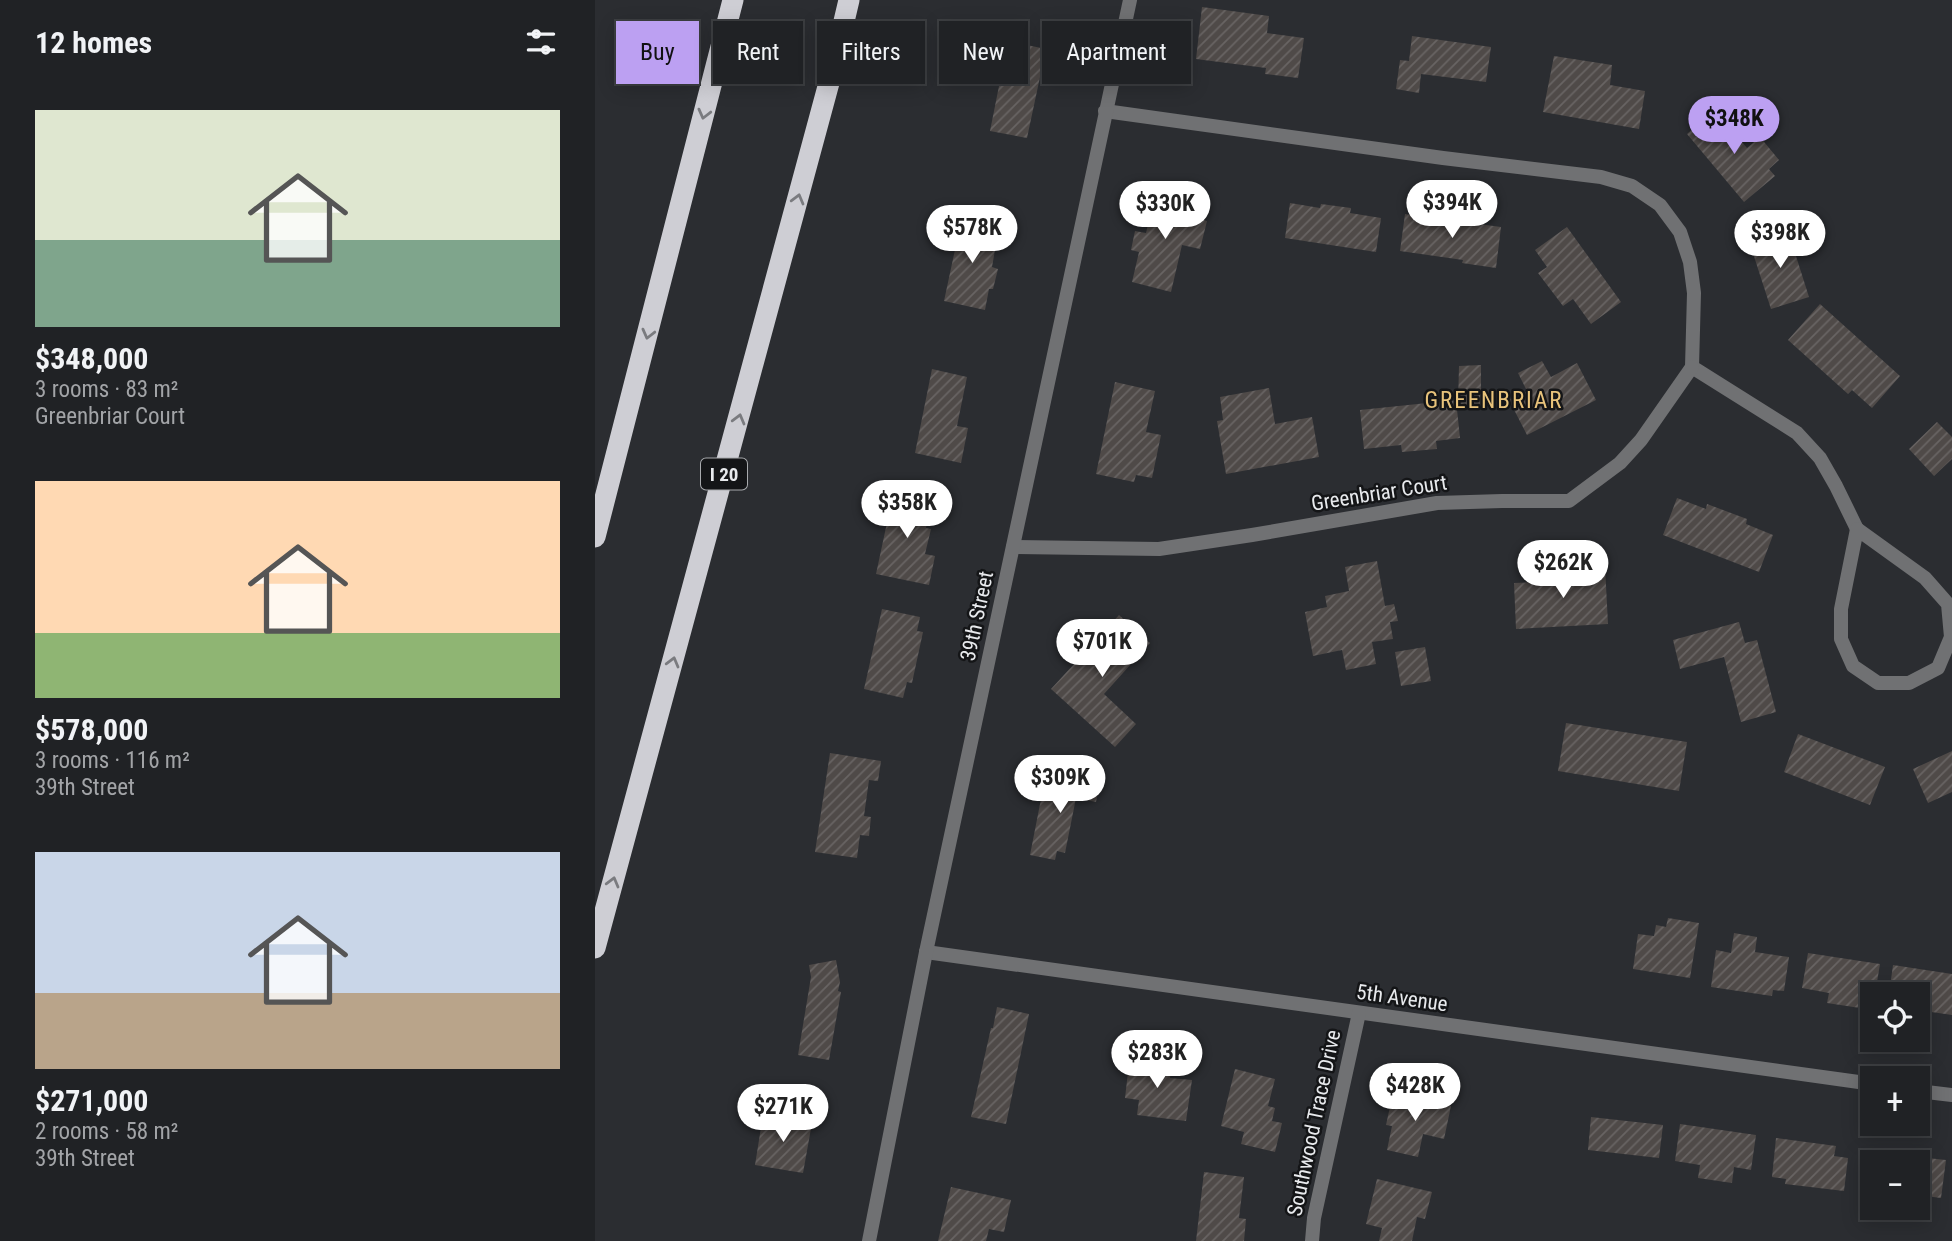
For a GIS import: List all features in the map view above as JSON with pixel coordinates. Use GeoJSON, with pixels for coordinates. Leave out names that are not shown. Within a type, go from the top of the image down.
{"type":"FeatureCollection","features":[{"type":"Feature","properties":{"kind":"highway"},"geometry":{"type":"LineString","coordinates":[[595,537],[733,0]]}},
{"type":"Feature","properties":{"kind":"highway","name":"I 20"},"geometry":{"type":"LineString","coordinates":[[595,948],[834,68],[849,0]]}},
{"type":"Feature","properties":{"kind":"street","name":"39th Street"},"geometry":{"type":"LineString","coordinates":[[869,1241],[926,953],[1130,0]]}},
{"type":"Feature","properties":{"kind":"street"},"geometry":{"type":"LineString","coordinates":[[1105,111],[1601,177],[1632,186],[1660,205],[1680,232],[1690,262],[1694,293],[1692,367],[1797,433],[1820,458],[1857,529],[1924,578],[1948,604],[1951,637],[1938,668],[1909,683],[1878,682],[1853,666],[1841,639],[1841,609],[1857,529]]}},
{"type":"Feature","properties":{"kind":"street","name":"Greenbriar Court"},"geometry":{"type":"LineString","coordinates":[[1013,547],[1159,549],[1252,536],[1437,503],[1569,501],[1620,463],[1641,440],[1692,367]]}},
{"type":"Feature","properties":{"kind":"street","name":"5th Avenue"},"geometry":{"type":"LineString","coordinates":[[926,953],[1860,1082]]}},
{"type":"Feature","properties":{"kind":"street","name":"Southwood Trace Drive"},"geometry":{"type":"LineString","coordinates":[[1312,1241],[1314,1218],[1359,1013]]}},
{"type":"Feature","properties":{"kind":"street"},"geometry":{"type":"LineString","coordinates":[[1930,1093],[1952,1096]]}},
{"type":"Feature","properties":{"kind":"building"},"geometry":{"type":"Polygon","coordinates":[[[1202,7],[1269,16],[1267,33],[1304,38],[1298,78],[1265,74],[1266,68],[1196,59],[1202,7]]]}},
{"type":"Feature","properties":{"kind":"building"},"geometry":{"type":"Polygon","coordinates":[[[1412,36],[1491,47],[1486,82],[1421,74],[1419,93],[1396,89],[1400,60],[1409,61],[1412,36]]]}},
{"type":"Feature","properties":{"kind":"building"},"geometry":{"type":"Polygon","coordinates":[[[1028,45],[1042,48],[1042,68],[1027,138],[990,131],[999,84],[1028,84],[1028,45]]]}},
{"type":"Feature","properties":{"kind":"building"},"geometry":{"type":"Polygon","coordinates":[[[1554,56],[1612,65],[1610,85],[1645,91],[1639,129],[1543,112],[1554,56]]]}},
{"type":"Feature","properties":{"kind":"building"},"geometry":{"type":"Polygon","coordinates":[[[1715,109],[1747,148],[1760,137],[1779,160],[1769,169],[1775,176],[1744,202],[1687,134],[1715,109]]]}},
{"type":"Feature","properties":{"kind":"building"},"geometry":{"type":"Polygon","coordinates":[[[1156,190],[1189,198],[1185,215],[1207,221],[1200,249],[1182,245],[1171,292],[1132,282],[1139,252],[1131,250],[1135,231],[1146,233],[1156,190]]]}},
{"type":"Feature","properties":{"kind":"building"},"geometry":{"type":"Polygon","coordinates":[[[1290,203],[1320,208],[1321,204],[1351,208],[1350,213],[1381,218],[1376,252],[1285,238],[1290,203]]]}},
{"type":"Feature","properties":{"kind":"building"},"geometry":{"type":"Polygon","coordinates":[[[1405,214],[1501,227],[1496,268],[1462,263],[1463,260],[1400,251],[1405,214]]]}},
{"type":"Feature","properties":{"kind":"building"},"geometry":{"type":"Polygon","coordinates":[[[962,217],[995,224],[990,249],[995,250],[992,267],[998,269],[993,289],[989,289],[985,310],[944,301],[962,217]]]}},
{"type":"Feature","properties":{"kind":"building"},"geometry":{"type":"Polygon","coordinates":[[[1567,227],[1621,302],[1591,324],[1573,299],[1563,306],[1538,273],[1547,267],[1535,250],[1567,227]]]}},
{"type":"Feature","properties":{"kind":"building"},"geometry":{"type":"Polygon","coordinates":[[[1788,231],[1809,297],[1771,309],[1750,244],[1788,231]]]}},
{"type":"Feature","properties":{"kind":"building"},"geometry":{"type":"Polygon","coordinates":[[[1820,304],[1900,376],[1872,408],[1852,390],[1848,394],[1788,340],[1820,304]]]}},
{"type":"Feature","properties":{"kind":"building"},"geometry":{"type":"Polygon","coordinates":[[[1542,361],[1551,377],[1577,363],[1596,400],[1527,435],[1509,400],[1527,391],[1518,373],[1542,361]]]}},
{"type":"Feature","properties":{"kind":"building"},"geometry":{"type":"Polygon","coordinates":[[[1481,365],[1481,406],[1458,405],[1459,366],[1481,365]]]}},
{"type":"Feature","properties":{"kind":"building"},"geometry":{"type":"Polygon","coordinates":[[[932,369],[967,377],[957,426],[968,428],[961,463],[915,453],[932,369]]]}},
{"type":"Feature","properties":{"kind":"building"},"geometry":{"type":"Polygon","coordinates":[[[1115,382],[1155,391],[1146,432],[1161,435],[1152,478],[1136,475],[1134,482],[1096,474],[1115,382]]]}},
{"type":"Feature","properties":{"kind":"building"},"geometry":{"type":"Polygon","coordinates":[[[1269,388],[1275,424],[1312,417],[1319,457],[1226,474],[1217,421],[1223,420],[1220,397],[1269,388]]]}},
{"type":"Feature","properties":{"kind":"building"},"geometry":{"type":"Polygon","coordinates":[[[1456,400],[1460,438],[1436,441],[1437,449],[1402,452],[1401,445],[1364,449],[1360,410],[1456,400]]]}},
{"type":"Feature","properties":{"kind":"building"},"geometry":{"type":"Polygon","coordinates":[[[1937,422],[1952,437],[1952,459],[1934,476],[1909,449],[1937,422]]]}},
{"type":"Feature","properties":{"kind":"building"},"geometry":{"type":"Polygon","coordinates":[[[894,490],[933,498],[926,528],[931,529],[925,554],[935,556],[929,585],[876,574],[894,490]]]}},
{"type":"Feature","properties":{"kind":"building"},"geometry":{"type":"Polygon","coordinates":[[[1677,498],[1706,509],[1707,504],[1747,519],[1746,524],[1773,535],[1759,572],[1663,535],[1677,498]]]}},
{"type":"Feature","properties":{"kind":"building"},"geometry":{"type":"Polygon","coordinates":[[[1377,561],[1385,606],[1394,604],[1398,621],[1390,622],[1393,639],[1372,642],[1376,664],[1346,670],[1342,650],[1313,656],[1305,612],[1327,607],[1325,596],[1349,591],[1345,567],[1377,561]]]}},
{"type":"Feature","properties":{"kind":"building"},"geometry":{"type":"Polygon","coordinates":[[[1605,566],[1608,624],[1516,629],[1514,583],[1561,581],[1561,568],[1605,566]]]}},
{"type":"Feature","properties":{"kind":"building"},"geometry":{"type":"Polygon","coordinates":[[[882,609],[920,617],[917,631],[923,632],[912,683],[907,682],[903,698],[864,689],[882,609]]]}},
{"type":"Feature","properties":{"kind":"building"},"geometry":{"type":"Polygon","coordinates":[[[1119,615],[1150,643],[1104,694],[1136,724],[1115,747],[1051,689],[1087,650],[1082,646],[1094,633],[1099,637],[1119,615]]]}},
{"type":"Feature","properties":{"kind":"building"},"geometry":{"type":"Polygon","coordinates":[[[1739,622],[1745,643],[1757,640],[1776,712],[1741,722],[1724,657],[1680,669],[1673,640],[1739,622]]]}},
{"type":"Feature","properties":{"kind":"building"},"geometry":{"type":"Polygon","coordinates":[[[1425,647],[1431,681],[1401,686],[1395,652],[1425,647]]]}},
{"type":"Feature","properties":{"kind":"building"},"geometry":{"type":"Polygon","coordinates":[[[1566,723],[1687,742],[1679,791],[1558,771],[1566,723]]]}},
{"type":"Feature","properties":{"kind":"building"},"geometry":{"type":"Polygon","coordinates":[[[1798,734],[1885,767],[1870,805],[1784,772],[1798,734]]]}},
{"type":"Feature","properties":{"kind":"building"},"geometry":{"type":"Polygon","coordinates":[[[1952,751],[1952,792],[1928,803],[1913,769],[1952,751]]]}},
{"type":"Feature","properties":{"kind":"building"},"geometry":{"type":"Polygon","coordinates":[[[830,753],[881,761],[878,781],[869,780],[864,816],[871,817],[869,836],[860,835],[857,858],[815,852],[830,753]]]}},
{"type":"Feature","properties":{"kind":"building"},"geometry":{"type":"Polygon","coordinates":[[[1058,774],[1100,782],[1096,802],[1076,798],[1065,853],[1057,851],[1055,860],[1030,855],[1041,799],[1046,801],[1048,788],[1055,789],[1058,774]]]}},
{"type":"Feature","properties":{"kind":"building"},"geometry":{"type":"Polygon","coordinates":[[[1668,918],[1699,923],[1690,978],[1633,969],[1638,934],[1654,936],[1656,925],[1666,927],[1668,918]]]}},
{"type":"Feature","properties":{"kind":"building"},"geometry":{"type":"Polygon","coordinates":[[[1734,933],[1757,937],[1755,952],[1789,957],[1784,991],[1773,990],[1772,996],[1711,987],[1716,950],[1731,953],[1734,933]]]}},
{"type":"Feature","properties":{"kind":"building"},"geometry":{"type":"Polygon","coordinates":[[[1808,953],[1880,964],[1877,982],[1860,982],[1860,1008],[1827,1003],[1829,993],[1802,988],[1808,953]]]}},
{"type":"Feature","properties":{"kind":"building"},"geometry":{"type":"Polygon","coordinates":[[[836,960],[840,982],[838,991],[841,992],[829,1060],[798,1055],[811,977],[809,965],[836,960]]]}},
{"type":"Feature","properties":{"kind":"building"},"geometry":{"type":"Polygon","coordinates":[[[1893,965],[1952,974],[1952,1015],[1930,1012],[1930,982],[1891,982],[1893,965]]]}},
{"type":"Feature","properties":{"kind":"building"},"geometry":{"type":"Polygon","coordinates":[[[997,1007],[1029,1014],[1006,1124],[971,1117],[997,1007]]]}},
{"type":"Feature","properties":{"kind":"building"},"geometry":{"type":"Polygon","coordinates":[[[1130,1055],[1160,1058],[1158,1069],[1171,1071],[1170,1078],[1192,1080],[1186,1121],[1137,1115],[1139,1100],[1125,1098],[1130,1055]]]}},
{"type":"Feature","properties":{"kind":"building"},"geometry":{"type":"Polygon","coordinates":[[[1235,1069],[1275,1079],[1268,1106],[1275,1108],[1272,1121],[1282,1123],[1275,1152],[1241,1144],[1244,1132],[1221,1126],[1235,1069]]]}},
{"type":"Feature","properties":{"kind":"building"},"geometry":{"type":"Polygon","coordinates":[[[1393,1093],[1451,1106],[1444,1139],[1423,1134],[1418,1157],[1387,1150],[1392,1126],[1386,1125],[1393,1093]]]}},
{"type":"Feature","properties":{"kind":"building"},"geometry":{"type":"Polygon","coordinates":[[[763,1115],[812,1123],[803,1173],[755,1165],[763,1115]]]}},
{"type":"Feature","properties":{"kind":"building"},"geometry":{"type":"Polygon","coordinates":[[[1591,1117],[1663,1125],[1659,1158],[1588,1150],[1591,1117]]]}},
{"type":"Feature","properties":{"kind":"building"},"geometry":{"type":"Polygon","coordinates":[[[1680,1124],[1756,1135],[1751,1170],[1734,1167],[1732,1183],[1698,1178],[1700,1165],[1675,1161],[1680,1124]]]}},
{"type":"Feature","properties":{"kind":"building"},"geometry":{"type":"Polygon","coordinates":[[[1776,1138],[1836,1146],[1834,1156],[1848,1158],[1844,1191],[1785,1184],[1786,1179],[1772,1177],[1776,1138]]]}},
{"type":"Feature","properties":{"kind":"building"},"geometry":{"type":"Polygon","coordinates":[[[1930,1158],[1946,1160],[1941,1198],[1930,1197],[1930,1158]]]}},
{"type":"Feature","properties":{"kind":"building"},"geometry":{"type":"Polygon","coordinates":[[[1204,1172],[1244,1177],[1239,1218],[1246,1219],[1244,1241],[1196,1241],[1204,1172]]]}},
{"type":"Feature","properties":{"kind":"building"},"geometry":{"type":"Polygon","coordinates":[[[1377,1179],[1432,1192],[1425,1219],[1417,1217],[1412,1241],[1379,1241],[1382,1228],[1366,1224],[1377,1179]]]}},
{"type":"Feature","properties":{"kind":"building"},"geometry":{"type":"Polygon","coordinates":[[[951,1187],[1011,1200],[1004,1232],[989,1229],[986,1241],[938,1241],[951,1187]]]}},
{"type":"Feature","properties":{"kind":"district","name":"GREENBRIAR"},"geometry":{"type":"Point","coordinates":[1494,400]}}]}
